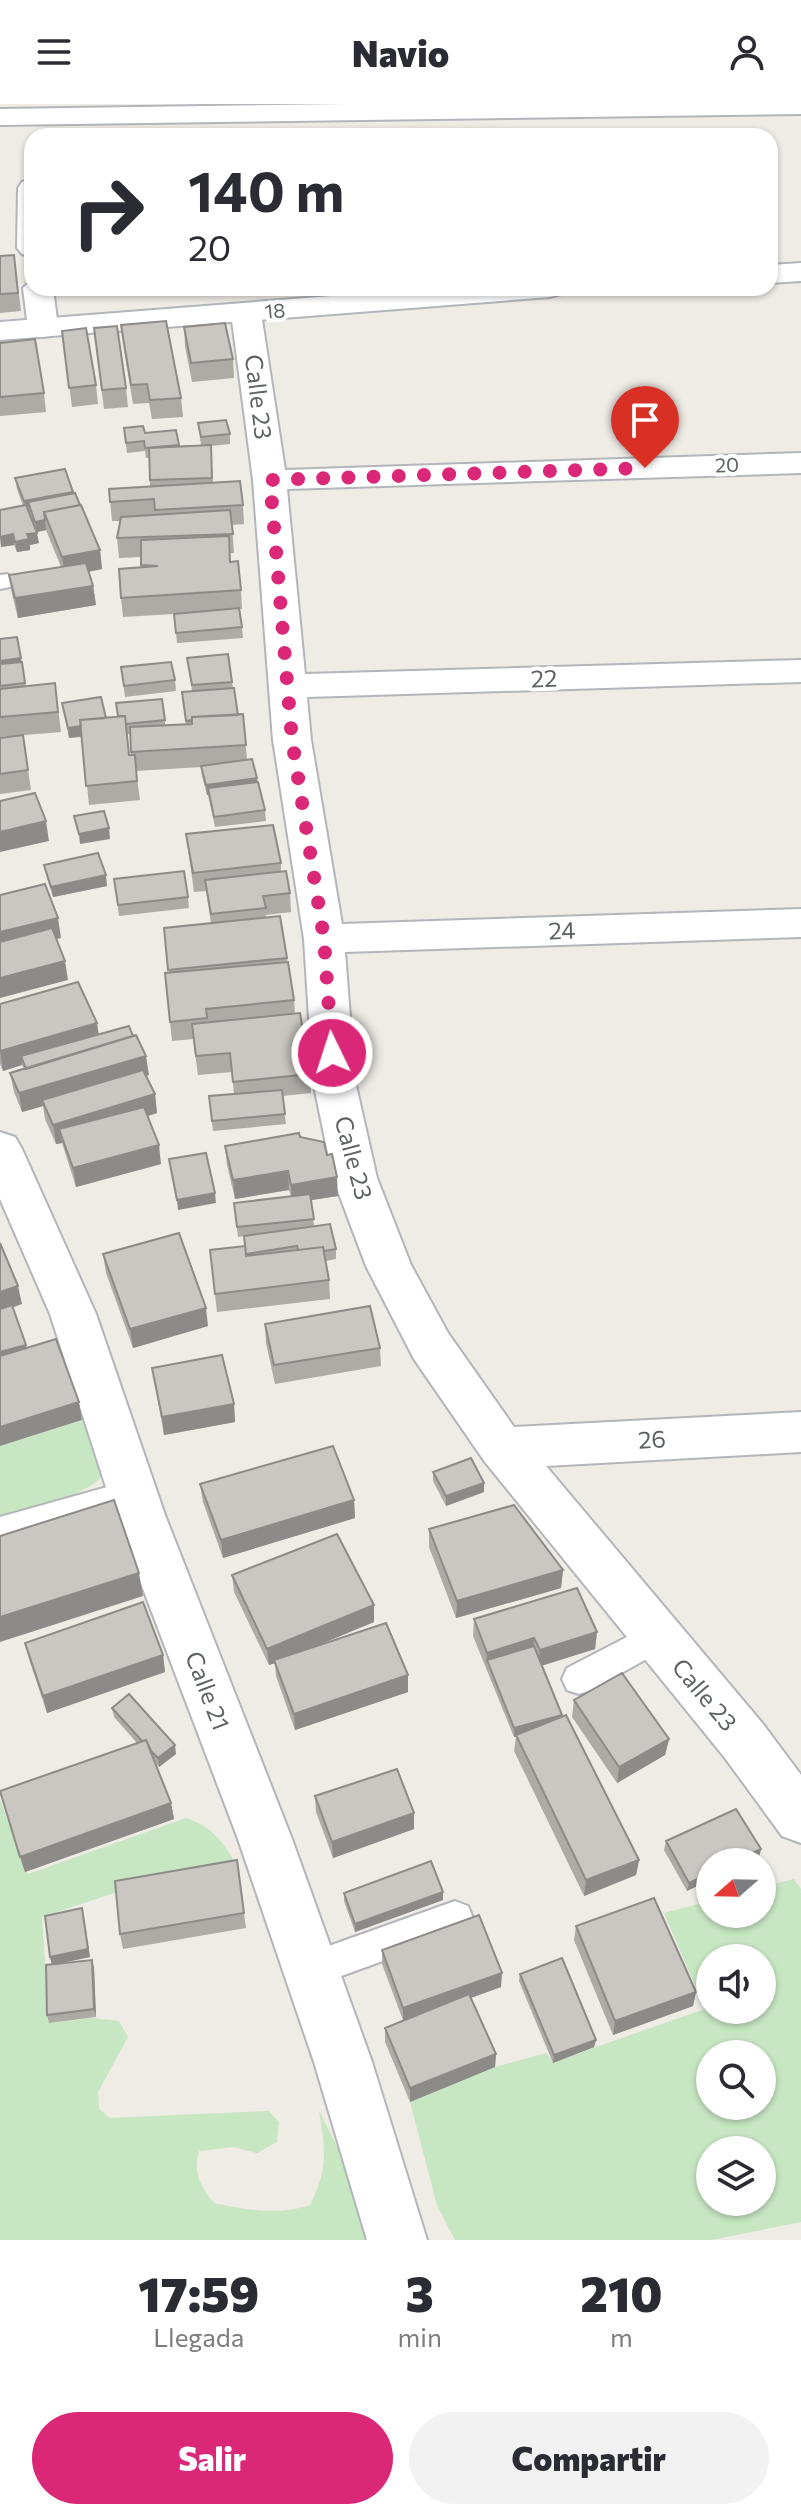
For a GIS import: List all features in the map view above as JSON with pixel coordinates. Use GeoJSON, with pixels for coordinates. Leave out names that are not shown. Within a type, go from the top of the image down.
{"type":"FeatureCollection","features":[{"type":"Feature","properties":{"kind":"street"},"geometry":{"type":"LineString","coordinates":[[0,117],[46,126],[124,110],[801,106]]}},
{"type":"Feature","properties":{"kind":"street"},"geometry":{"type":"LineString","coordinates":[[778,273],[801,272]]}},
{"type":"Feature","properties":{"kind":"street"},"geometry":{"type":"LineString","coordinates":[[39,296],[43,328]]}},
{"type":"Feature","properties":{"kind":"street","name":"18"},"geometry":{"type":"LineString","coordinates":[[0,331],[453,296]]}},
{"type":"Feature","properties":{"kind":"street","name":"Calle 23"},"geometry":{"type":"LineString","coordinates":[[246,313],[270,480],[294,755],[324,939],[334,1081],[355,1178],[389,1266],[431,1346],[502,1448],[744,1741],[801,1818]]}},
{"type":"Feature","properties":{"kind":"street","name":"20"},"geometry":{"type":"LineString","coordinates":[[270,480],[801,463]]}},
{"type":"Feature","properties":{"kind":"street","name":"22"},"geometry":{"type":"LineString","coordinates":[[288,686],[801,671]]}},
{"type":"Feature","properties":{"kind":"street","name":"24"},"geometry":{"type":"LineString","coordinates":[[324,939],[801,923]]}},
{"type":"Feature","properties":{"kind":"street","name":"Calle 21"},"geometry":{"type":"LineString","coordinates":[[0,1149],[73,1314],[132,1493],[265,1839],[343,2062],[397,2240]]}},
{"type":"Feature","properties":{"kind":"street","name":"26"},"geometry":{"type":"LineString","coordinates":[[502,1448],[801,1432]]}},
{"type":"Feature","properties":{"kind":"lane"},"geometry":{"type":"LineString","coordinates":[[0,1531],[132,1493]]}},
{"type":"Feature","properties":{"kind":"lane"},"geometry":{"type":"LineString","coordinates":[[579,1679],[656,1637]]}},
{"type":"Feature","properties":{"kind":"lane"},"geometry":{"type":"LineString","coordinates":[[311,1969],[455,1918]]}},
{"type":"Feature","properties":{"kind":"green space"},"geometry":{"type":"Polygon","coordinates":[[[83,1420],[101,1468],[100,1479],[65,1498],[0,1517],[0,1446],[83,1420]]]}},
{"type":"Feature","properties":{"kind":"green space"},"geometry":{"type":"Polygon","coordinates":[[[0,1800],[28,1874],[186,1818],[203,1826],[222,1843],[237,1866],[117,1892],[42,1917],[49,2023],[92,2018],[119,2021],[128,2037],[98,2092],[99,2109],[110,2118],[269,2111],[279,2122],[277,2142],[257,2153],[233,2147],[199,2151],[199,2179],[214,2203],[274,2211],[310,2205],[323,2169],[319,2110],[359,2193],[367,2227],[366,2240],[0,2240],[0,1800]]]}},
{"type":"Feature","properties":{"kind":"green space"},"geometry":{"type":"Polygon","coordinates":[[[794,1879],[801,1889],[801,2222],[711,2240],[455,2240],[437,2205],[410,2102],[495,2067],[546,2053],[553,2062],[696,2012],[696,2024],[776,2024],[776,1944],[696,1944],[696,1988],[664,1913],[696,1905],[696,1928],[776,1928],[776,1884],[794,1879]]]}},
{"type":"Feature","properties":{"kind":"building"},"geometry":{"type":"Polygon","coordinates":[[[14,255],[18,293],[0,294],[0,256],[14,255]]]}},
{"type":"Feature","properties":{"kind":"building"},"geometry":{"type":"Polygon","coordinates":[[[166,321],[181,398],[150,400],[147,384],[131,385],[121,325],[166,321]]]}},
{"type":"Feature","properties":{"kind":"building"},"geometry":{"type":"Polygon","coordinates":[[[225,323],[233,359],[191,363],[184,327],[225,323]]]}},
{"type":"Feature","properties":{"kind":"building"},"geometry":{"type":"Polygon","coordinates":[[[117,326],[126,388],[102,390],[94,328],[117,326]]]}},
{"type":"Feature","properties":{"kind":"building"},"geometry":{"type":"Polygon","coordinates":[[[86,328],[96,385],[69,388],[62,331],[86,328]]]}},
{"type":"Feature","properties":{"kind":"building"},"geometry":{"type":"Polygon","coordinates":[[[35,339],[44,393],[0,397],[0,343],[35,339]]]}},
{"type":"Feature","properties":{"kind":"building"},"geometry":{"type":"Polygon","coordinates":[[[226,420],[230,434],[201,437],[198,423],[226,420]]]}},
{"type":"Feature","properties":{"kind":"building"},"geometry":{"type":"Polygon","coordinates":[[[143,426],[145,433],[176,430],[179,445],[145,448],[144,441],[126,443],[124,428],[143,426]]]}},
{"type":"Feature","properties":{"kind":"building"},"geometry":{"type":"Polygon","coordinates":[[[211,445],[212,478],[150,480],[149,448],[211,445]]]}},
{"type":"Feature","properties":{"kind":"building"},"geometry":{"type":"Polygon","coordinates":[[[65,469],[73,492],[24,501],[15,478],[65,469]]]}},
{"type":"Feature","properties":{"kind":"building"},"geometry":{"type":"Polygon","coordinates":[[[240,481],[243,505],[155,510],[154,499],[110,502],[109,489],[240,481]]]}},
{"type":"Feature","properties":{"kind":"building"},"geometry":{"type":"Polygon","coordinates":[[[75,493],[80,505],[44,512],[45,520],[35,522],[28,502],[75,493]]]}},
{"type":"Feature","properties":{"kind":"building"},"geometry":{"type":"Polygon","coordinates":[[[26,505],[37,533],[27,534],[29,539],[15,542],[13,534],[0,537],[0,510],[26,505]]]}},
{"type":"Feature","properties":{"kind":"building"},"geometry":{"type":"Polygon","coordinates":[[[81,505],[100,550],[62,557],[44,512],[81,505]]]}},
{"type":"Feature","properties":{"kind":"building"},"geometry":{"type":"Polygon","coordinates":[[[230,510],[233,534],[117,538],[121,517],[230,510]]]}},
{"type":"Feature","properties":{"kind":"building"},"geometry":{"type":"Polygon","coordinates":[[[229,536],[230,562],[238,561],[241,590],[121,598],[119,569],[158,566],[141,565],[141,540],[229,536]]]}},
{"type":"Feature","properties":{"kind":"building"},"geometry":{"type":"Polygon","coordinates":[[[86,563],[93,586],[15,598],[9,575],[86,563]]]}},
{"type":"Feature","properties":{"kind":"building"},"geometry":{"type":"Polygon","coordinates":[[[239,608],[242,627],[176,633],[174,614],[239,608]]]}},
{"type":"Feature","properties":{"kind":"building"},"geometry":{"type":"Polygon","coordinates":[[[17,637],[21,658],[0,661],[0,639],[17,637]]]}},
{"type":"Feature","properties":{"kind":"building"},"geometry":{"type":"Polygon","coordinates":[[[228,654],[232,682],[192,685],[187,658],[228,654]]]}},
{"type":"Feature","properties":{"kind":"building"},"geometry":{"type":"Polygon","coordinates":[[[22,662],[25,683],[0,686],[0,664],[22,662]]]}},
{"type":"Feature","properties":{"kind":"building"},"geometry":{"type":"Polygon","coordinates":[[[171,662],[175,680],[124,686],[121,667],[171,662]]]}},
{"type":"Feature","properties":{"kind":"building"},"geometry":{"type":"Polygon","coordinates":[[[55,683],[58,712],[0,717],[0,689],[55,683]]]}},
{"type":"Feature","properties":{"kind":"building"},"geometry":{"type":"Polygon","coordinates":[[[234,688],[238,715],[192,717],[192,720],[186,721],[182,692],[234,688]]]}},
{"type":"Feature","properties":{"kind":"building"},"geometry":{"type":"Polygon","coordinates":[[[101,697],[106,718],[80,720],[81,726],[68,728],[62,703],[101,697]]]}},
{"type":"Feature","properties":{"kind":"building"},"geometry":{"type":"Polygon","coordinates":[[[162,699],[165,720],[126,724],[125,716],[118,716],[116,703],[162,699]]]}},
{"type":"Feature","properties":{"kind":"building"},"geometry":{"type":"Polygon","coordinates":[[[243,714],[246,745],[131,752],[130,727],[192,724],[192,717],[243,714]]]}},
{"type":"Feature","properties":{"kind":"building"},"geometry":{"type":"Polygon","coordinates":[[[125,716],[129,755],[135,755],[137,781],[86,786],[80,720],[125,716]]]}},
{"type":"Feature","properties":{"kind":"building"},"geometry":{"type":"Polygon","coordinates":[[[23,735],[28,770],[0,774],[0,738],[23,735]]]}},
{"type":"Feature","properties":{"kind":"building"},"geometry":{"type":"Polygon","coordinates":[[[252,759],[257,778],[206,785],[201,766],[252,759]]]}},
{"type":"Feature","properties":{"kind":"building"},"geometry":{"type":"Polygon","coordinates":[[[258,782],[265,810],[214,817],[208,788],[258,782]]]}},
{"type":"Feature","properties":{"kind":"building"},"geometry":{"type":"Polygon","coordinates":[[[35,793],[46,821],[0,832],[0,801],[35,793]]]}},
{"type":"Feature","properties":{"kind":"building"},"geometry":{"type":"Polygon","coordinates":[[[104,811],[109,828],[79,834],[74,816],[104,811]]]}},
{"type":"Feature","properties":{"kind":"building"},"geometry":{"type":"Polygon","coordinates":[[[273,825],[281,863],[193,873],[186,834],[273,825]]]}},
{"type":"Feature","properties":{"kind":"building"},"geometry":{"type":"Polygon","coordinates":[[[98,853],[106,875],[51,887],[44,865],[98,853]]]}},
{"type":"Feature","properties":{"kind":"building"},"geometry":{"type":"Polygon","coordinates":[[[184,871],[188,897],[118,905],[114,879],[184,871]]]}},
{"type":"Feature","properties":{"kind":"building"},"geometry":{"type":"Polygon","coordinates":[[[286,871],[290,893],[263,896],[266,908],[211,914],[205,880],[286,871]]]}},
{"type":"Feature","properties":{"kind":"building"},"geometry":{"type":"Polygon","coordinates":[[[45,884],[58,918],[0,932],[0,895],[45,884]]]}},
{"type":"Feature","properties":{"kind":"building"},"geometry":{"type":"Polygon","coordinates":[[[280,916],[287,958],[168,970],[164,928],[280,916]]]}},
{"type":"Feature","properties":{"kind":"building"},"geometry":{"type":"Polygon","coordinates":[[[52,928],[65,961],[0,978],[0,942],[52,928]]]}},
{"type":"Feature","properties":{"kind":"building"},"geometry":{"type":"Polygon","coordinates":[[[288,962],[294,1000],[206,1009],[207,1018],[170,1022],[165,973],[288,962]]]}},
{"type":"Feature","properties":{"kind":"building"},"geometry":{"type":"Polygon","coordinates":[[[78,982],[97,1023],[0,1051],[0,1004],[78,982]]]}},
{"type":"Feature","properties":{"kind":"building"},"geometry":{"type":"Polygon","coordinates":[[[300,1013],[310,1074],[233,1082],[230,1053],[196,1056],[192,1024],[300,1013]]]}},
{"type":"Feature","properties":{"kind":"building"},"geometry":{"type":"Polygon","coordinates":[[[129,1026],[133,1036],[26,1069],[21,1056],[129,1026]]]}},
{"type":"Feature","properties":{"kind":"building"},"geometry":{"type":"Polygon","coordinates":[[[136,1035],[146,1056],[19,1093],[10,1073],[136,1035]]]}},
{"type":"Feature","properties":{"kind":"building"},"geometry":{"type":"Polygon","coordinates":[[[143,1070],[155,1094],[53,1125],[42,1100],[143,1070]]]}},
{"type":"Feature","properties":{"kind":"building"},"geometry":{"type":"Polygon","coordinates":[[[282,1090],[285,1114],[212,1121],[209,1096],[282,1090]]]}},
{"type":"Feature","properties":{"kind":"building"},"geometry":{"type":"Polygon","coordinates":[[[144,1107],[159,1145],[73,1168],[59,1129],[144,1107]]]}},
{"type":"Feature","properties":{"kind":"building"},"geometry":{"type":"Polygon","coordinates":[[[299,1133],[300,1137],[324,1142],[327,1155],[332,1154],[337,1177],[291,1185],[288,1171],[233,1180],[225,1146],[299,1133]]]}},
{"type":"Feature","properties":{"kind":"building"},"geometry":{"type":"Polygon","coordinates":[[[206,1153],[215,1193],[177,1200],[169,1159],[206,1153]]]}},
{"type":"Feature","properties":{"kind":"building"},"geometry":{"type":"Polygon","coordinates":[[[310,1194],[314,1219],[237,1227],[234,1203],[310,1194]]]}},
{"type":"Feature","properties":{"kind":"building"},"geometry":{"type":"Polygon","coordinates":[[[330,1224],[336,1249],[298,1250],[297,1246],[246,1254],[244,1236],[330,1224]]]}},
{"type":"Feature","properties":{"kind":"building"},"geometry":{"type":"Polygon","coordinates":[[[179,1233],[206,1308],[130,1329],[103,1254],[179,1233]]]}},
{"type":"Feature","properties":{"kind":"building"},"geometry":{"type":"Polygon","coordinates":[[[0,1243],[18,1286],[0,1292],[0,1243]]]}},
{"type":"Feature","properties":{"kind":"building"},"geometry":{"type":"Polygon","coordinates":[[[245,1246],[246,1256],[323,1247],[329,1280],[215,1294],[210,1250],[245,1246]]]}},
{"type":"Feature","properties":{"kind":"building"},"geometry":{"type":"Polygon","coordinates":[[[12,1305],[26,1345],[0,1352],[0,1309],[12,1305]]]}},
{"type":"Feature","properties":{"kind":"building"},"geometry":{"type":"Polygon","coordinates":[[[370,1306],[380,1348],[274,1365],[265,1324],[370,1306]]]}},
{"type":"Feature","properties":{"kind":"building"},"geometry":{"type":"Polygon","coordinates":[[[56,1339],[79,1402],[0,1427],[0,1356],[56,1339]]]}},
{"type":"Feature","properties":{"kind":"building"},"geometry":{"type":"Polygon","coordinates":[[[222,1355],[234,1404],[162,1417],[152,1368],[222,1355]]]}},
{"type":"Feature","properties":{"kind":"building"},"geometry":{"type":"Polygon","coordinates":[[[333,1446],[354,1500],[221,1540],[200,1484],[333,1446]]]}},
{"type":"Feature","properties":{"kind":"building"},"geometry":{"type":"Polygon","coordinates":[[[471,1458],[484,1483],[446,1496],[433,1472],[471,1458]]]}},
{"type":"Feature","properties":{"kind":"building"},"geometry":{"type":"Polygon","coordinates":[[[114,1500],[139,1573],[0,1617],[0,1536],[114,1500]]]}},
{"type":"Feature","properties":{"kind":"building"},"geometry":{"type":"Polygon","coordinates":[[[514,1505],[563,1570],[457,1601],[429,1529],[514,1505]]]}},
{"type":"Feature","properties":{"kind":"building"},"geometry":{"type":"Polygon","coordinates":[[[337,1534],[374,1605],[267,1649],[232,1575],[337,1534]]]}},
{"type":"Feature","properties":{"kind":"building"},"geometry":{"type":"Polygon","coordinates":[[[577,1588],[597,1632],[540,1650],[534,1638],[487,1653],[474,1619],[577,1588]]]}},
{"type":"Feature","properties":{"kind":"building"},"geometry":{"type":"Polygon","coordinates":[[[143,1602],[163,1655],[43,1696],[25,1643],[143,1602]]]}},
{"type":"Feature","properties":{"kind":"building"},"geometry":{"type":"Polygon","coordinates":[[[386,1623],[408,1675],[294,1714],[274,1660],[386,1623]]]}},
{"type":"Feature","properties":{"kind":"building"},"geometry":{"type":"Polygon","coordinates":[[[534,1646],[562,1715],[514,1728],[487,1660],[534,1646]]]}},
{"type":"Feature","properties":{"kind":"building"},"geometry":{"type":"Polygon","coordinates":[[[622,1673],[669,1739],[619,1767],[574,1700],[622,1673]]]}},
{"type":"Feature","properties":{"kind":"building"},"geometry":{"type":"Polygon","coordinates":[[[129,1694],[175,1745],[158,1758],[146,1740],[142,1741],[112,1708],[129,1694]]]}},
{"type":"Feature","properties":{"kind":"building"},"geometry":{"type":"Polygon","coordinates":[[[566,1715],[639,1860],[586,1880],[516,1735],[566,1715]]]}},
{"type":"Feature","properties":{"kind":"building"},"geometry":{"type":"Polygon","coordinates":[[[146,1740],[171,1803],[20,1857],[0,1791],[146,1740]]]}},
{"type":"Feature","properties":{"kind":"building"},"geometry":{"type":"Polygon","coordinates":[[[397,1769],[414,1813],[332,1842],[315,1796],[397,1769]]]}},
{"type":"Feature","properties":{"kind":"building"},"geometry":{"type":"Polygon","coordinates":[[[736,1809],[760,1848],[696,1848],[696,1880],[689,1883],[666,1841],[736,1809]]]}},
{"type":"Feature","properties":{"kind":"building"},"geometry":{"type":"Polygon","coordinates":[[[237,1860],[244,1913],[120,1934],[115,1881],[237,1860]]]}},
{"type":"Feature","properties":{"kind":"building"},"geometry":{"type":"Polygon","coordinates":[[[431,1861],[443,1892],[355,1924],[344,1893],[431,1861]]]}},
{"type":"Feature","properties":{"kind":"building"},"geometry":{"type":"Polygon","coordinates":[[[654,1898],[696,1992],[615,2021],[576,1926],[654,1898]]]}},
{"type":"Feature","properties":{"kind":"building"},"geometry":{"type":"Polygon","coordinates":[[[82,1908],[88,1949],[50,1957],[45,1916],[82,1908]]]}},
{"type":"Feature","properties":{"kind":"building"},"geometry":{"type":"Polygon","coordinates":[[[479,1915],[502,1973],[403,2008],[382,1950],[479,1915]]]}},
{"type":"Feature","properties":{"kind":"building"},"geometry":{"type":"Polygon","coordinates":[[[562,1958],[596,2040],[554,2055],[520,1974],[562,1958]]]}},
{"type":"Feature","properties":{"kind":"building"},"geometry":{"type":"Polygon","coordinates":[[[92,1960],[94,2009],[47,2015],[46,1965],[92,1960]]]}},
{"type":"Feature","properties":{"kind":"building"},"geometry":{"type":"Polygon","coordinates":[[[469,1994],[496,2054],[410,2088],[385,2028],[469,1994]]]}},
{"type":"Feature","properties":{"kind":"route"},"geometry":{"type":"LineString","coordinates":[[332,1053],[324,939],[292,740],[270,480],[645,468]]}}]}
